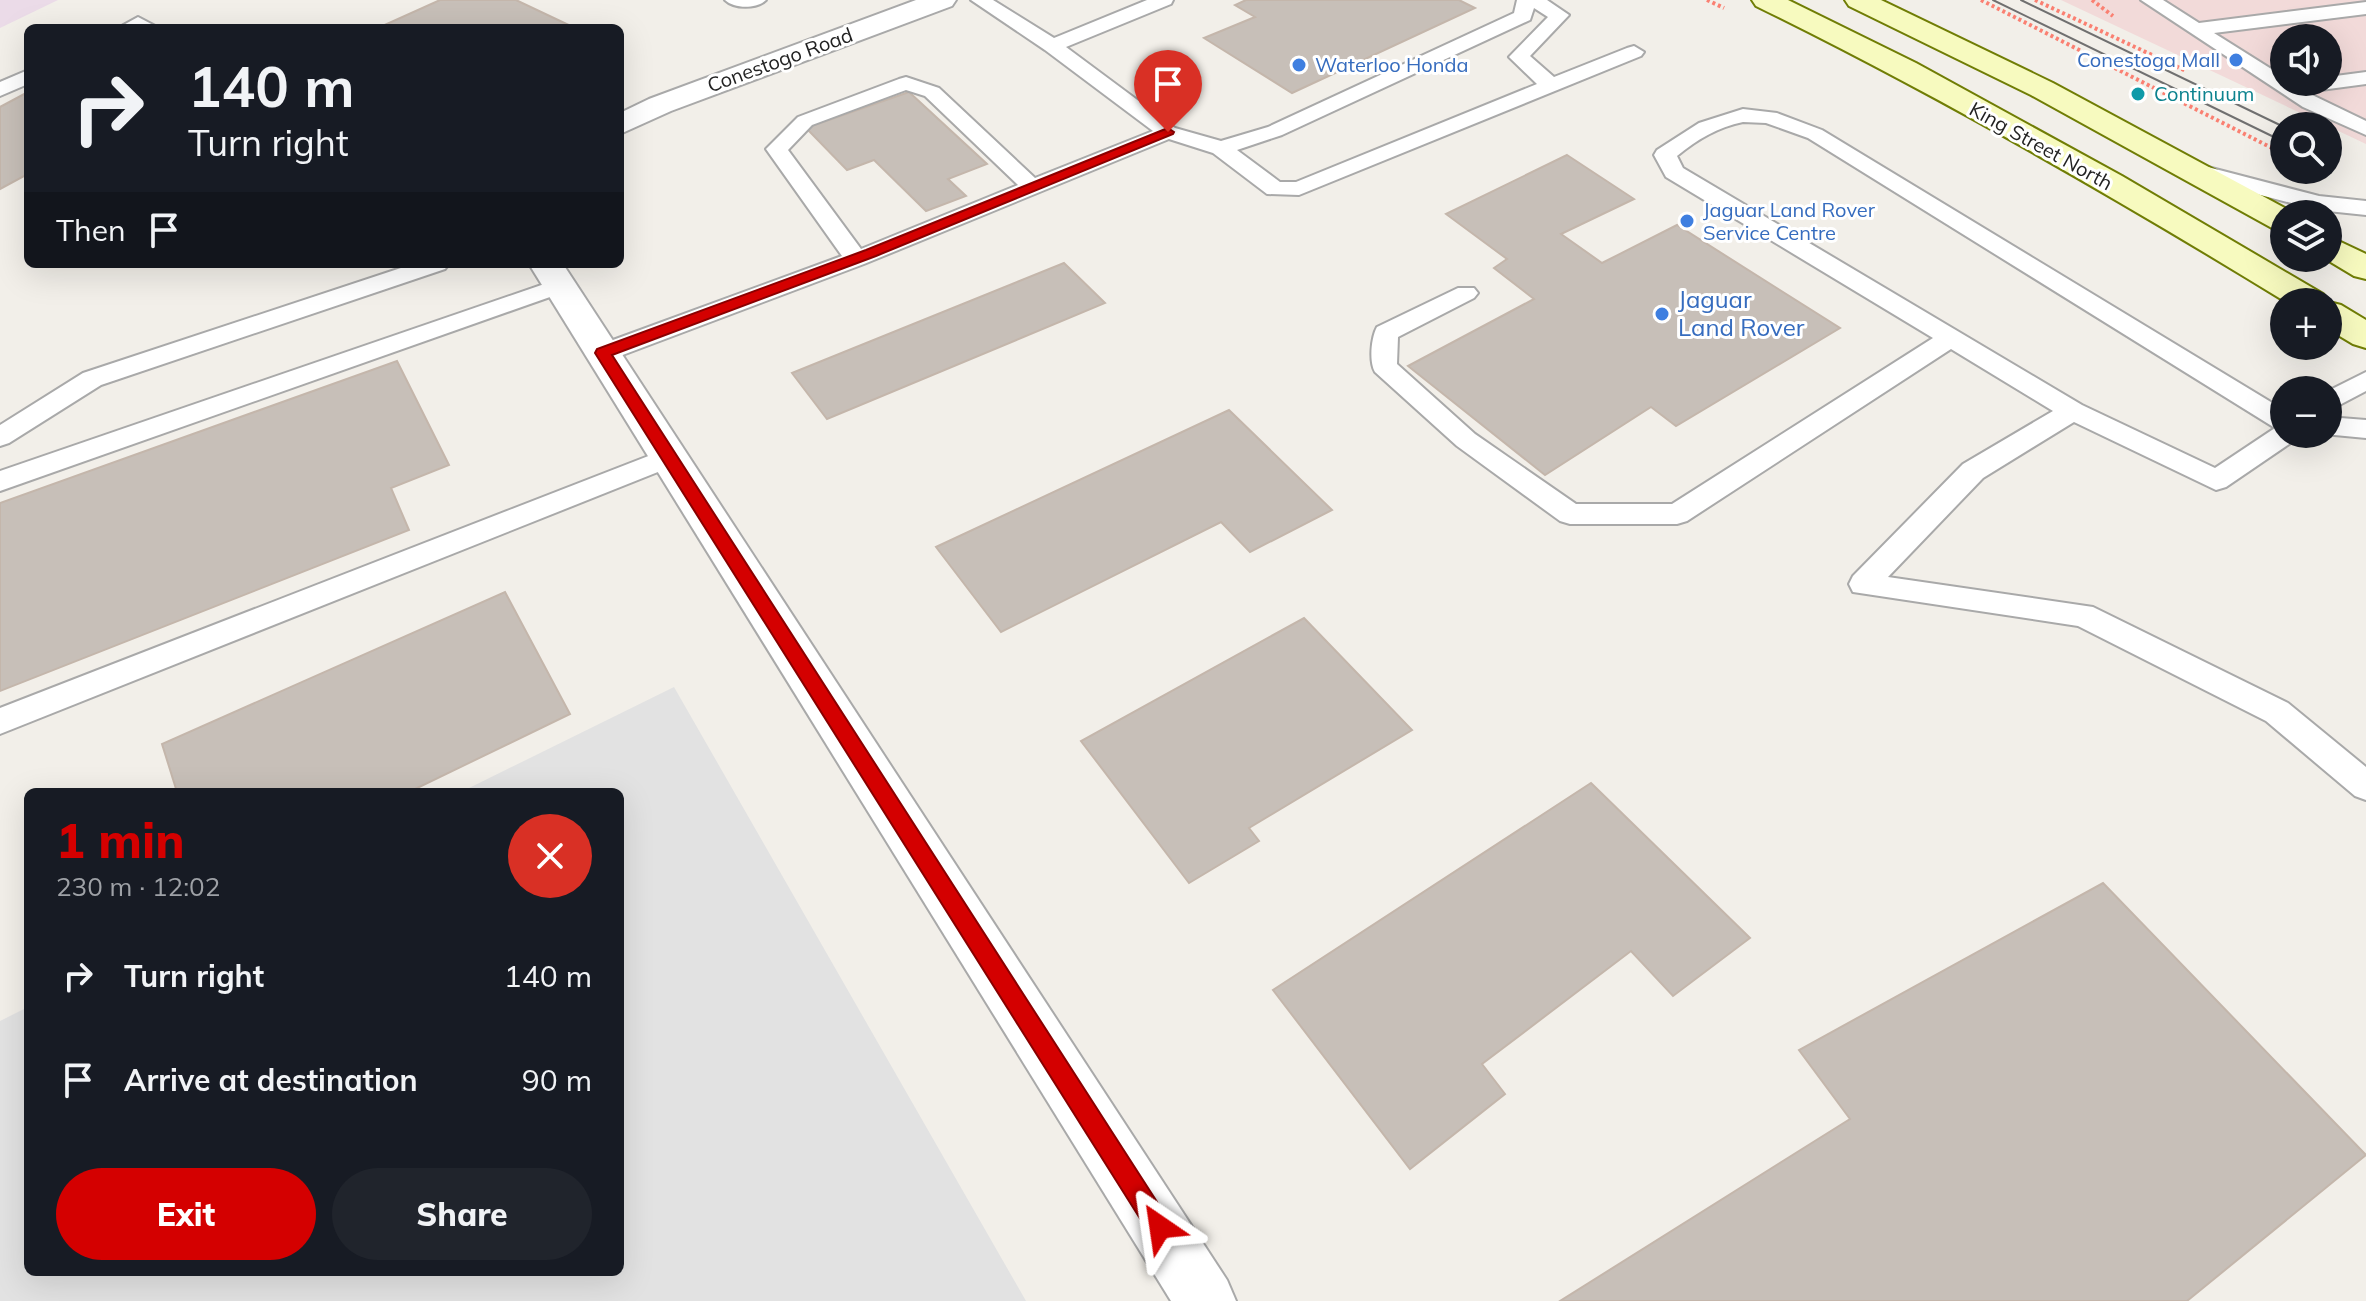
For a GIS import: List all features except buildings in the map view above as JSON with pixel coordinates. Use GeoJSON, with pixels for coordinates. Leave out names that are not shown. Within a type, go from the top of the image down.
{"type":"FeatureCollection","features":[{"type":"Feature","properties":{"kind":"main road","name":"King Street North"},"geometry":{"type":"LineString","coordinates":[[1766,0],[1852,41],[2021,134],[2288,288]]}},
{"type":"Feature","properties":{"kind":"main road","name":"King Street North"},"geometry":{"type":"LineString","coordinates":[[1859,0],[2042,89],[2270,213]]}},
{"type":"Feature","properties":{"kind":"main road"},"geometry":{"type":"LineString","coordinates":[[2342,254],[2366,268]]}},
{"type":"Feature","properties":{"kind":"main road"},"geometry":{"type":"LineString","coordinates":[[2342,321],[2366,336]]}},
{"type":"Feature","properties":{"kind":"street","name":"Conestogo Road"},"geometry":{"type":"LineString","coordinates":[[624,123],[660,105],[921,3]]}},
{"type":"Feature","properties":{"kind":"street"},"geometry":{"type":"LineString","coordinates":[[552,275],[1206,1301]]}},
{"type":"Feature","properties":{"kind":"lane"},"geometry":{"type":"LineString","coordinates":[[734,0],[757,0]]}},
{"type":"Feature","properties":{"kind":"lane"},"geometry":{"type":"LineString","coordinates":[[980,0],[1052,46],[1168,132],[1221,148],[1275,189],[1299,188],[1634,52]]}},
{"type":"Feature","properties":{"kind":"lane"},"geometry":{"type":"LineString","coordinates":[[1052,46],[1164,0]]}},
{"type":"Feature","properties":{"kind":"lane"},"geometry":{"type":"LineString","coordinates":[[1221,148],[1275,131],[1523,16],[1526,0]]}},
{"type":"Feature","properties":{"kind":"lane"},"geometry":{"type":"LineString","coordinates":[[1534,0],[1559,15],[1551,30],[1527,45],[1519,57],[1551,86]]}},
{"type":"Feature","properties":{"kind":"lane"},"geometry":{"type":"LineString","coordinates":[[2150,0],[2270,78]]}},
{"type":"Feature","properties":{"kind":"lane"},"geometry":{"type":"LineString","coordinates":[[2196,29],[2366,8]]}},
{"type":"Feature","properties":{"kind":"lane"},"geometry":{"type":"LineString","coordinates":[[0,90],[24,78]]}},
{"type":"Feature","properties":{"kind":"lane"},"geometry":{"type":"LineString","coordinates":[[2342,81],[2366,78]]}},
{"type":"Feature","properties":{"kind":"lane"},"geometry":{"type":"LineString","coordinates":[[856,259],[777,149],[805,121],[853,100],[906,83],[932,92],[1032,187]]}},
{"type":"Feature","properties":{"kind":"lane"},"geometry":{"type":"LineString","coordinates":[[2299,96],[2366,129]]}},
{"type":"Feature","properties":{"kind":"lane"},"geometry":{"type":"LineString","coordinates":[[2270,413],[1815,134],[1756,115],[1728,120],[1686,137],[1665,155],[1674,172],[2073,411],[2216,480],[2270,445]]}},
{"type":"Feature","properties":{"kind":"lane"},"geometry":{"type":"LineString","coordinates":[[603,353],[856,259],[1168,132]]}},
{"type":"Feature","properties":{"kind":"lane"},"geometry":{"type":"LineString","coordinates":[[2197,171],[2318,203],[2366,208]]}},
{"type":"Feature","properties":{"kind":"lane"},"geometry":{"type":"LineString","coordinates":[[0,437],[92,379],[425,268]]}},
{"type":"Feature","properties":{"kind":"lane"},"geometry":{"type":"LineString","coordinates":[[0,481],[552,275]]}},
{"type":"Feature","properties":{"kind":"lane"},"geometry":{"type":"LineString","coordinates":[[1466,293],[1386,333],[1384,366],[1466,440],[1570,514],[1677,514],[1950,338]]}},
{"type":"Feature","properties":{"kind":"lane"},"geometry":{"type":"LineString","coordinates":[[2342,394],[2366,380]]}},
{"type":"Feature","properties":{"kind":"lane"},"geometry":{"type":"LineString","coordinates":[[2073,411],[1973,471],[1863,584],[2083,615],[2277,712],[2366,786]]}},
{"type":"Feature","properties":{"kind":"lane"},"geometry":{"type":"LineString","coordinates":[[2342,427],[2366,429]]}},
{"type":"Feature","properties":{"kind":"lane"},"geometry":{"type":"LineString","coordinates":[[0,721],[669,457]]}},
{"type":"Feature","properties":{"kind":"path"},"geometry":{"type":"LineString","coordinates":[[1981,0],[2270,147]]}},
{"type":"Feature","properties":{"kind":"path"},"geometry":{"type":"LineString","coordinates":[[2035,0],[2195,75]]}},
{"type":"Feature","properties":{"kind":"path"},"geometry":{"type":"LineString","coordinates":[[2092,0],[2113,16]]}},
{"type":"Feature","properties":{"kind":"shaded area"},"geometry":{"type":"Polygon","coordinates":[[[0,0],[58,0],[0,28],[0,0]]]}},
{"type":"Feature","properties":{"kind":"shaded area","name":"Conestoga Mall"},"geometry":{"type":"Polygon","coordinates":[[[2061,0],[2366,0],[2366,144],[2342,133],[2342,112],[2298,112],[2061,0]]]}},
{"type":"Feature","properties":{"kind":"shaded area"},"geometry":{"type":"Polygon","coordinates":[[[674,687],[1026,1301],[0,1301],[0,1021],[24,1009],[24,1276],[624,1276],[624,788],[469,788],[674,687]]]}},
{"type":"Feature","properties":{"kind":"tram line"},"geometry":{"type":"LineString","coordinates":[[1993,0],[2270,135]]}},
{"type":"Feature","properties":{"kind":"tram line"},"geometry":{"type":"LineString","coordinates":[[2021,0],[2270,120]]}},
{"type":"Feature","properties":{"kind":"place","name":"Conestoga Mall"},"geometry":{"type":"Point","coordinates":[2236,60]}},
{"type":"Feature","properties":{"kind":"place","name":"Waterloo Honda"},"geometry":{"type":"Point","coordinates":[1299,65]}},
{"type":"Feature","properties":{"kind":"place","name":"Continuum"},"geometry":{"type":"Point","coordinates":[2138,94]}},
{"type":"Feature","properties":{"kind":"place","name":"Jaguar Land Rover Service Centre"},"geometry":{"type":"Point","coordinates":[1687,221]}},
{"type":"Feature","properties":{"kind":"place","name":"Jaguar Land Rover"},"geometry":{"type":"Point","coordinates":[1662,314]}},
{"type":"Feature","properties":{"kind":"route"},"geometry":{"type":"LineString","coordinates":[[1160,1227],[603,353],[871,253],[1168,132]]}}]}
